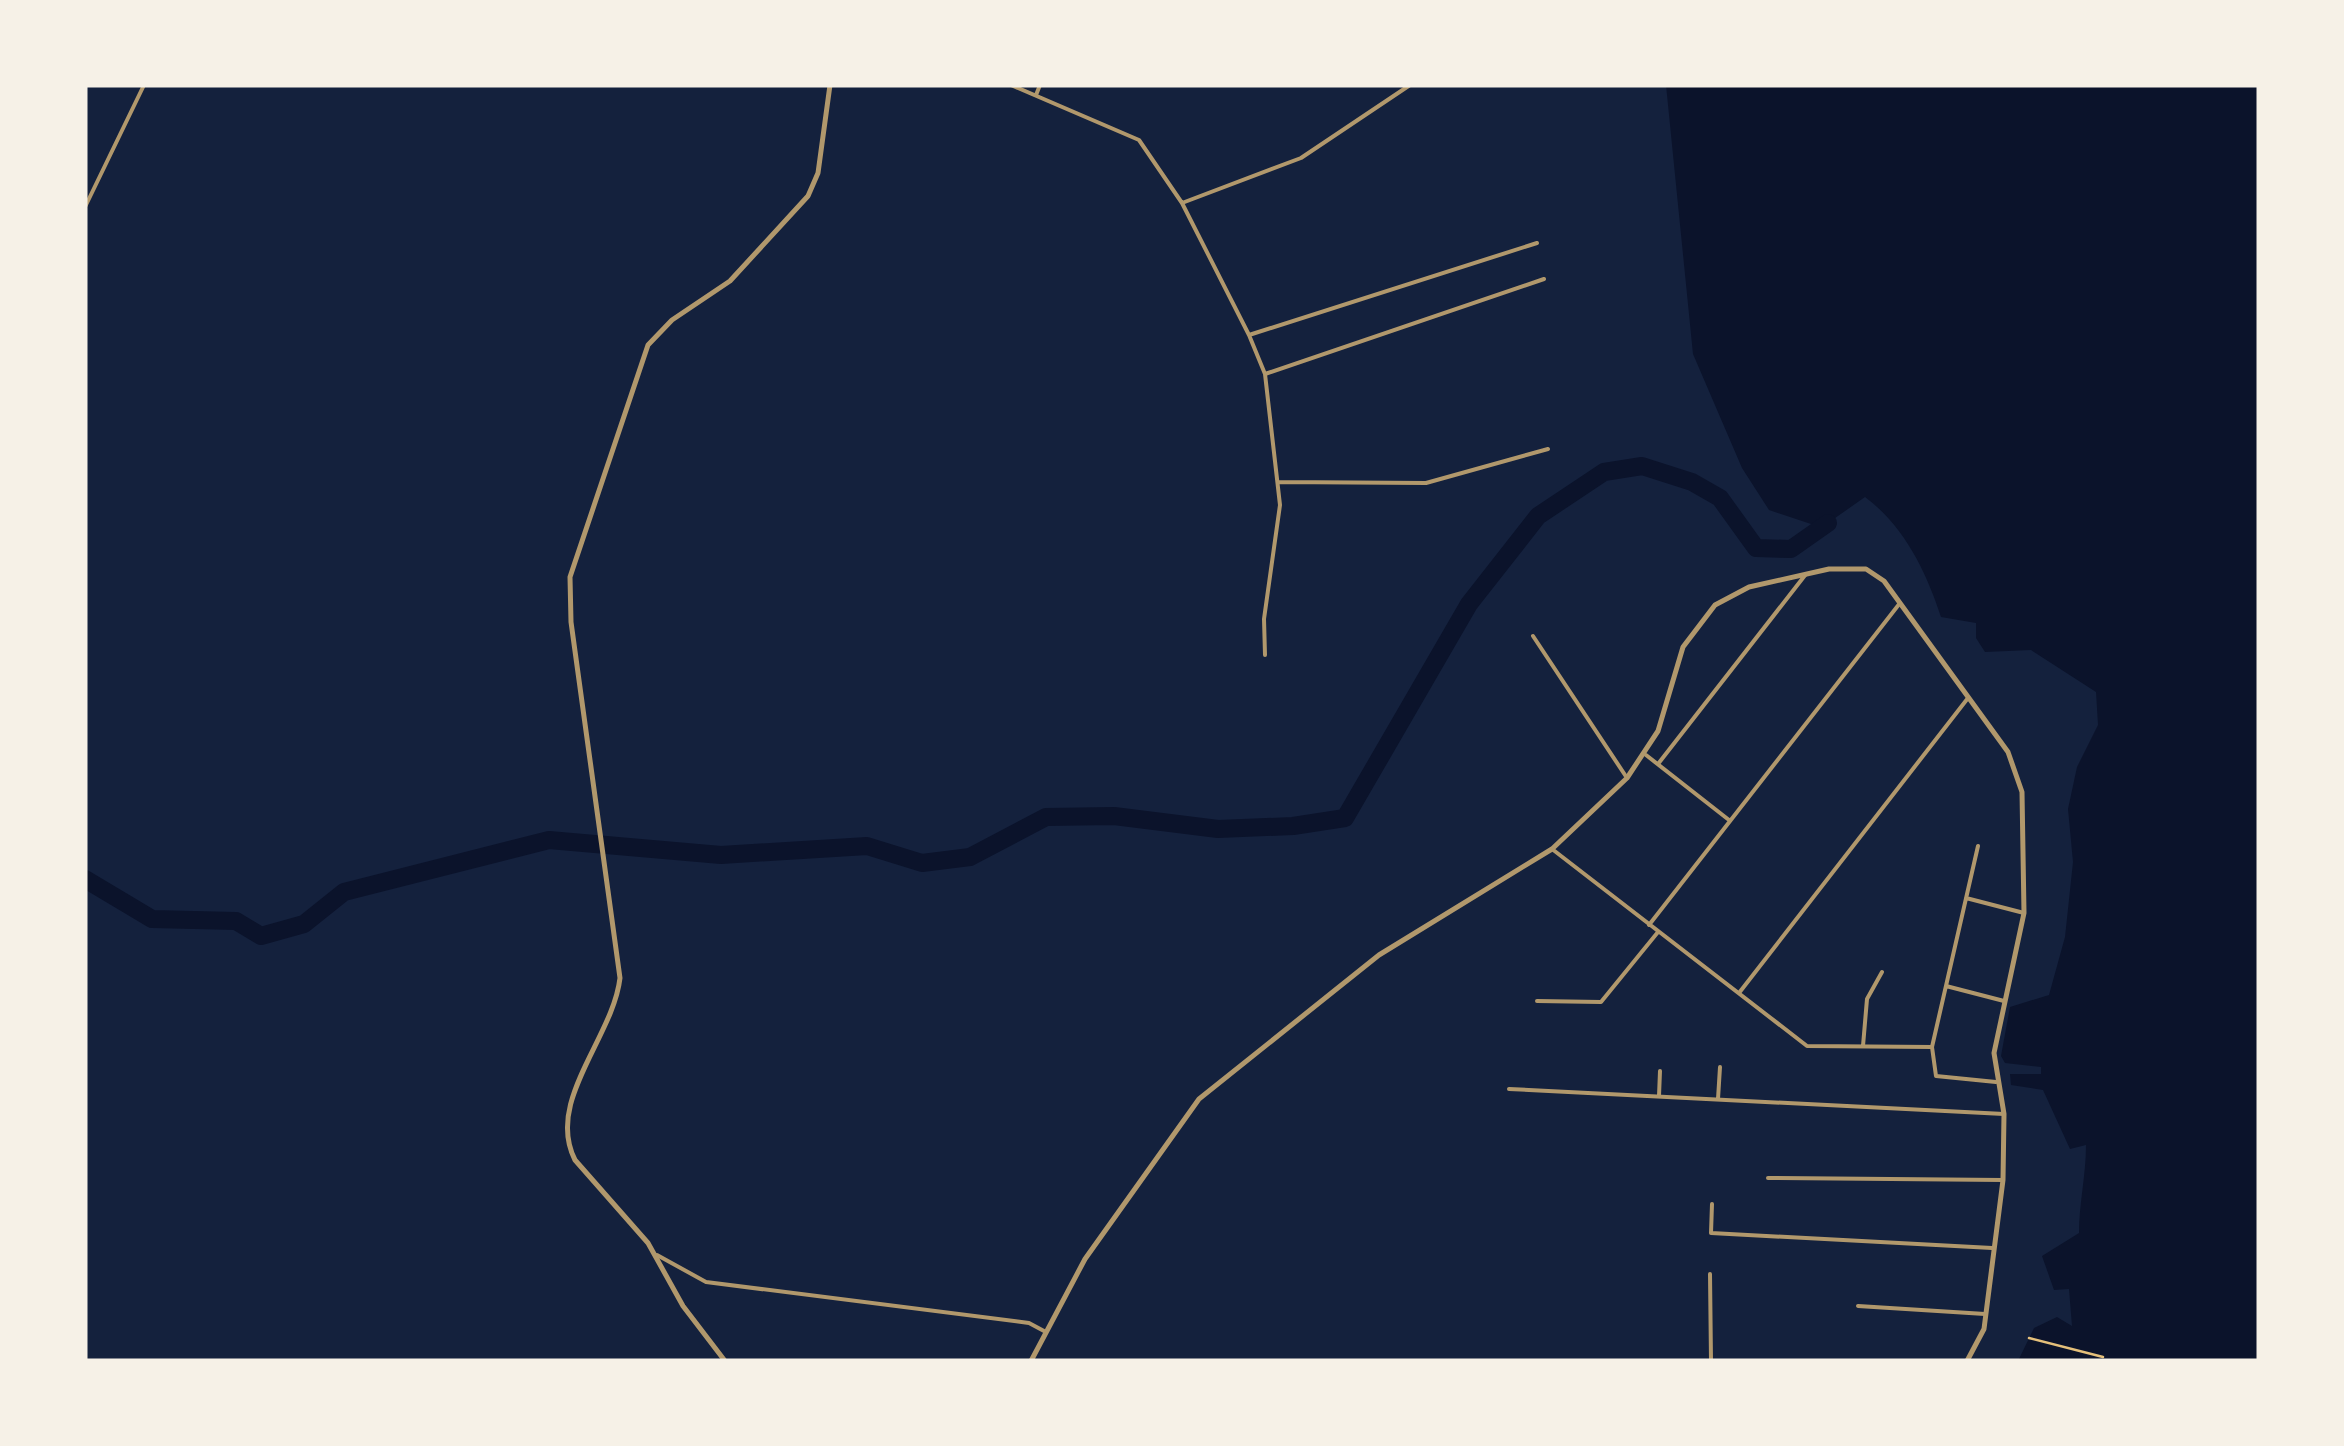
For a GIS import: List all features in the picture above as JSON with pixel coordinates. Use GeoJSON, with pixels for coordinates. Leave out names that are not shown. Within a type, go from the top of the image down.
{"type":"FeatureCollection","features":[{"type":"Feature","properties":{"kind":"street"},"geometry":{"type":"LineString","coordinates":[[85,207],[144,85]]}},
{"type":"Feature","properties":{"kind":"street"},"geometry":{"type":"LineString","coordinates":[[725,1361],[682,1306],[657,1256],[575,1160],[566,1132],[572,1100],[618,995],[610,886],[571,622],[570,577],[648,345],[672,320],[730,281],[808,196],[818,173],[830,85]]}},
{"type":"Feature","properties":{"kind":"street"},"geometry":{"type":"LineString","coordinates":[[1011,85],[1138,140],[1182,203],[1249,335],[1265,374],[1278,482],[1279,530],[1264,619],[1265,655]]}},
{"type":"Feature","properties":{"kind":"street"},"geometry":{"type":"LineString","coordinates":[[1036,95],[1040,85]]}},
{"type":"Feature","properties":{"kind":"street"},"geometry":{"type":"LineString","coordinates":[[1182,203],[1301,158],[1410,85]]}},
{"type":"Feature","properties":{"kind":"street"},"geometry":{"type":"LineString","coordinates":[[1249,335],[1537,243]]}},
{"type":"Feature","properties":{"kind":"street"},"geometry":{"type":"LineString","coordinates":[[1265,374],[1544,279]]}},
{"type":"Feature","properties":{"kind":"street"},"geometry":{"type":"LineString","coordinates":[[1278,482],[1426,483],[1548,450]]}},
{"type":"Feature","properties":{"kind":"street"},"geometry":{"type":"LineString","coordinates":[[1031,1361],[1084,1259],[1200,1099],[1378,954],[1552,848],[1627,778],[1646,755],[1658,731],[1683,647],[1702,618],[1733,593],[1806,574],[1866,569],[1884,581],[2008,752],[2019,778],[2024,811],[2024,912],[1994,1053],[2004,1114],[1984,1328],[1968,1361]]}},
{"type":"Feature","properties":{"kind":"street"},"geometry":{"type":"LineString","coordinates":[[1658,764],[1806,574]]}},
{"type":"Feature","properties":{"kind":"street"},"geometry":{"type":"LineString","coordinates":[[1648,924],[1900,603]]}},
{"type":"Feature","properties":{"kind":"street"},"geometry":{"type":"LineString","coordinates":[[1533,636],[1627,778]]}},
{"type":"Feature","properties":{"kind":"street"},"geometry":{"type":"LineString","coordinates":[[1739,993],[1968,698]]}},
{"type":"Feature","properties":{"kind":"street"},"geometry":{"type":"LineString","coordinates":[[1646,755],[1730,821]]}},
{"type":"Feature","properties":{"kind":"street"},"geometry":{"type":"LineString","coordinates":[[1978,846],[1932,1047],[1936,1076],[1996,1082]]}},
{"type":"Feature","properties":{"kind":"street"},"geometry":{"type":"LineString","coordinates":[[1552,848],[1808,1046],[1932,1047]]}},
{"type":"Feature","properties":{"kind":"street"},"geometry":{"type":"LineString","coordinates":[[1966,898],[2024,912]]}},
{"type":"Feature","properties":{"kind":"street"},"geometry":{"type":"LineString","coordinates":[[1536,1001],[1601,1002],[1658,932]]}},
{"type":"Feature","properties":{"kind":"street"},"geometry":{"type":"LineString","coordinates":[[1863,1046],[1867,999],[1882,972]]}},
{"type":"Feature","properties":{"kind":"street"},"geometry":{"type":"LineString","coordinates":[[1944,986],[2004,1001]]}},
{"type":"Feature","properties":{"kind":"street"},"geometry":{"type":"LineString","coordinates":[[1718,1098],[1720,1067]]}},
{"type":"Feature","properties":{"kind":"street"},"geometry":{"type":"LineString","coordinates":[[1658,1096],[1660,1070]]}},
{"type":"Feature","properties":{"kind":"street"},"geometry":{"type":"LineString","coordinates":[[1509,1089],[2004,1114]]}},
{"type":"Feature","properties":{"kind":"street"},"geometry":{"type":"LineString","coordinates":[[1768,1178],[1999,1180]]}},
{"type":"Feature","properties":{"kind":"street"},"geometry":{"type":"LineString","coordinates":[[1712,1204],[1710,1234],[1989,1248]]}},
{"type":"Feature","properties":{"kind":"street"},"geometry":{"type":"LineString","coordinates":[[657,1256],[706,1282],[1029,1323],[1044,1331]]}},
{"type":"Feature","properties":{"kind":"street"},"geometry":{"type":"LineString","coordinates":[[1710,1274],[1711,1361]]}},
{"type":"Feature","properties":{"kind":"street"},"geometry":{"type":"LineString","coordinates":[[1858,1306],[1983,1314]]}},
{"type":"Feature","properties":{"kind":"path"},"geometry":{"type":"LineString","coordinates":[[2029,1338],[2104,1357]]}},
{"type":"Feature","properties":{"kind":"water"},"geometry":{"type":"Polygon","coordinates":[[[1666,85],[2259,85],[2259,1361],[2018,1361],[2034,1328],[2057,1317],[2072,1326],[2069,1289],[2054,1290],[2042,1256],[2079,1233],[2086,1145],[2070,1149],[2043,1090],[2011,1085],[2010,1074],[2041,1074],[2041,1067],[2005,1063],[2001,1056],[2010,1007],[2049,995],[2065,937],[2073,862],[2068,809],[2077,767],[2098,725],[2096,692],[2031,650],[1985,652],[1976,638],[1976,623],[1941,617],[1912,551],[1891,522],[1865,497],[1828,523],[1814,525],[1769,510],[1742,468],[1693,354],[1666,85]]]}},
{"type":"Feature","properties":{"kind":"waterway"},"geometry":{"type":"LineString","coordinates":[[85,879],[152,919],[236,921],[261,936],[304,924],[344,892],[549,840],[721,855],[867,846],[922,863],[970,857],[1046,817],[1114,816],[1218,829],[1293,826],[1345,818],[1469,604],[1538,516],[1604,472],[1642,466],[1692,482],[1720,498],[1756,548],[1791,549],[1828,523]]}}]}
